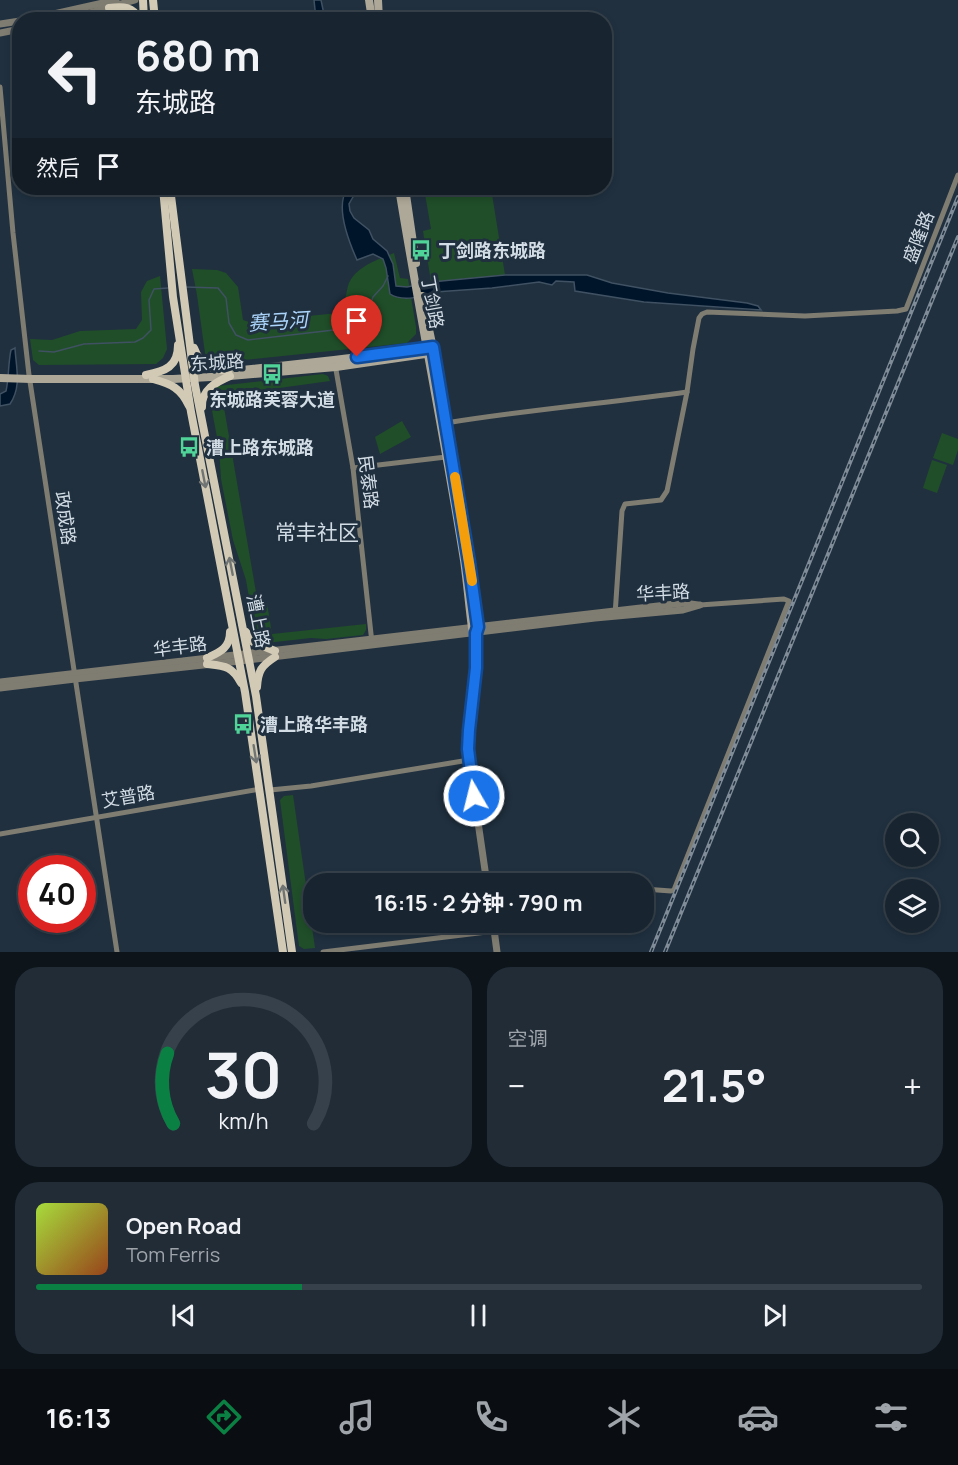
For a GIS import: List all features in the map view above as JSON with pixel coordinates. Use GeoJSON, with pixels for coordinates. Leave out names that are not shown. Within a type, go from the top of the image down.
{"type":"FeatureCollection","features":[{"type":"Feature","properties":{"kind":"main road"},"geometry":{"type":"LineString","coordinates":[[111,2],[131,8],[135,12]]}},
{"type":"Feature","properties":{"kind":"main road"},"geometry":{"type":"LineString","coordinates":[[169,195],[176,278]]}},
{"type":"Feature","properties":{"kind":"main road","name":"丁剑路"},"geometry":{"type":"LineString","coordinates":[[400,195],[446,423],[469,562],[475,629]]}},
{"type":"Feature","properties":{"kind":"main road","name":"丁剑路"},"geometry":{"type":"LineString","coordinates":[[406,195],[417,284]]}},
{"type":"Feature","properties":{"kind":"main road","name":"漕上路"},"geometry":{"type":"LineString","coordinates":[[176,278],[183,297],[190,337],[191,412],[245,692],[283,952]]}},
{"type":"Feature","properties":{"kind":"main road","name":"漕上路"},"geometry":{"type":"LineString","coordinates":[[176,278],[173,297],[190,377],[204,426],[256,696],[292,952]]}},
{"type":"Feature","properties":{"kind":"main road"},"geometry":{"type":"LineString","coordinates":[[150,377],[168,368],[174,362],[178,352],[178,321]]}},
{"type":"Feature","properties":{"kind":"main road"},"geometry":{"type":"LineString","coordinates":[[190,337],[201,362],[208,368],[229,374]]}},
{"type":"Feature","properties":{"kind":"main road","name":"东城路"},"geometry":{"type":"LineString","coordinates":[[2,376],[190,377],[335,363],[430,350]]}},
{"type":"Feature","properties":{"kind":"main road","name":"丁剑路"},"geometry":{"type":"LineString","coordinates":[[430,350],[475,629]]}},
{"type":"Feature","properties":{"kind":"main road"},"geometry":{"type":"LineString","coordinates":[[204,426],[202,400],[208,389],[229,374]]}},
{"type":"Feature","properties":{"kind":"main road"},"geometry":{"type":"LineString","coordinates":[[150,377],[174,386],[185,399],[191,412]]}},
{"type":"Feature","properties":{"kind":"main road"},"geometry":{"type":"LineString","coordinates":[[207,661],[227,646],[230,639],[229,610]]}},
{"type":"Feature","properties":{"kind":"main road"},"geometry":{"type":"LineString","coordinates":[[243,626],[253,642],[275,654],[262,667],[258,677],[256,696]]}},
{"type":"Feature","properties":{"kind":"main road"},"geometry":{"type":"LineString","coordinates":[[207,661],[226,666],[233,671],[245,692]]}},
{"type":"Feature","properties":{"kind":"street"},"geometry":{"type":"LineString","coordinates":[[64,12],[111,2],[135,0]]}},
{"type":"Feature","properties":{"kind":"street"},"geometry":{"type":"LineString","coordinates":[[85,12],[111,2]]}},
{"type":"Feature","properties":{"kind":"street","name":"政成路"},"geometry":{"type":"LineString","coordinates":[[0,87],[13,233],[30,377],[117,952]]}},
{"type":"Feature","properties":{"kind":"street","name":"盛隆路"},"geometry":{"type":"LineString","coordinates":[[687,392],[699,318],[706,312],[805,316],[906,309],[958,176]]}},
{"type":"Feature","properties":{"kind":"street","name":"民泰路"},"geometry":{"type":"LineString","coordinates":[[335,363],[353,468],[372,642]]}},
{"type":"Feature","properties":{"kind":"street"},"geometry":{"type":"LineString","coordinates":[[446,423],[507,413],[687,392],[666,491],[661,500],[625,504],[622,511],[615,614]]}},
{"type":"Feature","properties":{"kind":"street"},"geometry":{"type":"LineString","coordinates":[[353,468],[446,457]]}},
{"type":"Feature","properties":{"kind":"street"},"geometry":{"type":"LineString","coordinates":[[654,890],[674,890],[789,601],[784,599],[700,605]]}},
{"type":"Feature","properties":{"kind":"street","name":"华丰路"},"geometry":{"type":"LineString","coordinates":[[0,682],[239,658],[475,629],[683,609],[700,605]]}},
{"type":"Feature","properties":{"kind":"street","name":"丁剑路"},"geometry":{"type":"LineString","coordinates":[[475,629],[476,668],[469,730],[469,760],[485,873]]}},
{"type":"Feature","properties":{"kind":"street","name":"华丰路"},"geometry":{"type":"LineString","coordinates":[[0,688],[75,676]]}},
{"type":"Feature","properties":{"kind":"street"},"geometry":{"type":"LineString","coordinates":[[270,790],[311,786],[469,760]]}},
{"type":"Feature","properties":{"kind":"street","name":"艾普路"},"geometry":{"type":"LineString","coordinates":[[0,834],[260,789]]}},
{"type":"Feature","properties":{"kind":"street"},"geometry":{"type":"LineString","coordinates":[[323,952],[479,933]]}},
{"type":"Feature","properties":{"kind":"street"},"geometry":{"type":"LineString","coordinates":[[495,933],[497,952]]}},
{"type":"Feature","properties":{"kind":"green space"},"geometry":{"type":"Polygon","coordinates":[[[425,195],[492,195],[505,275],[431,282],[423,231],[431,229],[425,195]]]}},
{"type":"Feature","properties":{"kind":"green space"},"geometry":{"type":"Polygon","coordinates":[[[394,253],[400,278],[408,279],[416,327],[416,334],[407,343],[215,363],[208,359],[205,353],[192,269],[217,270],[226,273],[238,287],[243,320],[249,322],[338,313],[344,304],[348,286],[355,274],[380,258],[394,253]]]}},
{"type":"Feature","properties":{"kind":"green space"},"geometry":{"type":"Polygon","coordinates":[[[160,276],[167,349],[163,358],[156,364],[39,365],[33,360],[30,339],[52,340],[80,331],[136,329],[142,320],[141,292],[147,281],[160,276]]]}},
{"type":"Feature","properties":{"kind":"green space"},"geometry":{"type":"Polygon","coordinates":[[[323,374],[328,376],[330,381],[222,396],[257,598],[267,603],[272,634],[366,624],[366,630],[363,635],[266,643],[256,638],[246,580],[233,540],[221,479],[219,448],[210,400],[212,390],[218,386],[323,374]]]}},
{"type":"Feature","properties":{"kind":"green space"},"geometry":{"type":"Polygon","coordinates":[[[402,421],[411,437],[380,454],[375,437],[402,421]]]}},
{"type":"Feature","properties":{"kind":"green space"},"geometry":{"type":"Polygon","coordinates":[[[942,433],[958,439],[958,450],[953,465],[933,458],[942,433]]]}},
{"type":"Feature","properties":{"kind":"green space"},"geometry":{"type":"Polygon","coordinates":[[[932,460],[947,465],[937,493],[923,488],[932,460]]]}},
{"type":"Feature","properties":{"kind":"green space"},"geometry":{"type":"Polygon","coordinates":[[[293,795],[304,873],[303,933],[313,933],[315,948],[304,949],[299,946],[280,800],[284,796],[293,795]]]}},
{"type":"Feature","properties":{"kind":"water"},"geometry":{"type":"Polygon","coordinates":[[[314,0],[321,0],[324,12],[315,12],[314,0]]]}},
{"type":"Feature","properties":{"kind":"water"},"geometry":{"type":"Polygon","coordinates":[[[344,195],[355,195],[349,204],[350,211],[354,218],[369,230],[373,239],[387,251],[393,264],[396,286],[407,287],[431,282],[505,275],[587,275],[612,283],[668,293],[747,303],[758,306],[761,310],[644,302],[575,291],[574,282],[556,281],[552,285],[539,282],[435,292],[425,296],[400,298],[390,294],[383,259],[373,254],[357,260],[344,224],[342,204],[344,195]]]}},
{"type":"Feature","properties":{"kind":"water"},"geometry":{"type":"Polygon","coordinates":[[[15,348],[16,390],[10,404],[0,406],[0,394],[6,391],[11,350],[15,348]]]}},
{"type":"Feature","properties":{"kind":"waterway","name":"赛马河"},"geometry":{"type":"LineString","coordinates":[[185,287],[218,288],[226,298],[229,323],[236,335],[248,340],[351,328],[365,319],[373,297],[388,276]]}},
{"type":"Feature","properties":{"kind":"waterway","name":"赛马河"},"geometry":{"type":"LineString","coordinates":[[39,351],[54,352],[84,344],[135,342],[151,330],[149,300],[154,289],[168,288]]}},
{"type":"Feature","properties":{"kind":"railway"},"geometry":{"type":"LineString","coordinates":[[651,952],[958,197]]}},
{"type":"Feature","properties":{"kind":"railway"},"geometry":{"type":"LineString","coordinates":[[665,952],[958,237]]}},
{"type":"Feature","properties":{"kind":"slow traffic"},"geometry":{"type":"LineString","coordinates":[[455,477],[472,581]]}},
{"type":"Feature","properties":{"kind":"place","name":"丁剑路东城路"},"geometry":{"type":"Point","coordinates":[421,250]}},
{"type":"Feature","properties":{"kind":"place","name":"东城路芙蓉大道"},"geometry":{"type":"Point","coordinates":[272,374]}},
{"type":"Feature","properties":{"kind":"place","name":"漕上路东城路"},"geometry":{"type":"Point","coordinates":[189,447]}},
{"type":"Feature","properties":{"kind":"place","name":"漕上路华丰路"},"geometry":{"type":"Point","coordinates":[243,724]}},
{"type":"Feature","properties":{"kind":"district","name":"常丰社区"},"geometry":{"type":"Point","coordinates":[317,532]}},
{"type":"Feature","properties":{"kind":"route"},"geometry":{"type":"LineString","coordinates":[[357,357],[433,347],[478,627],[468,749],[474,796]]}}]}
